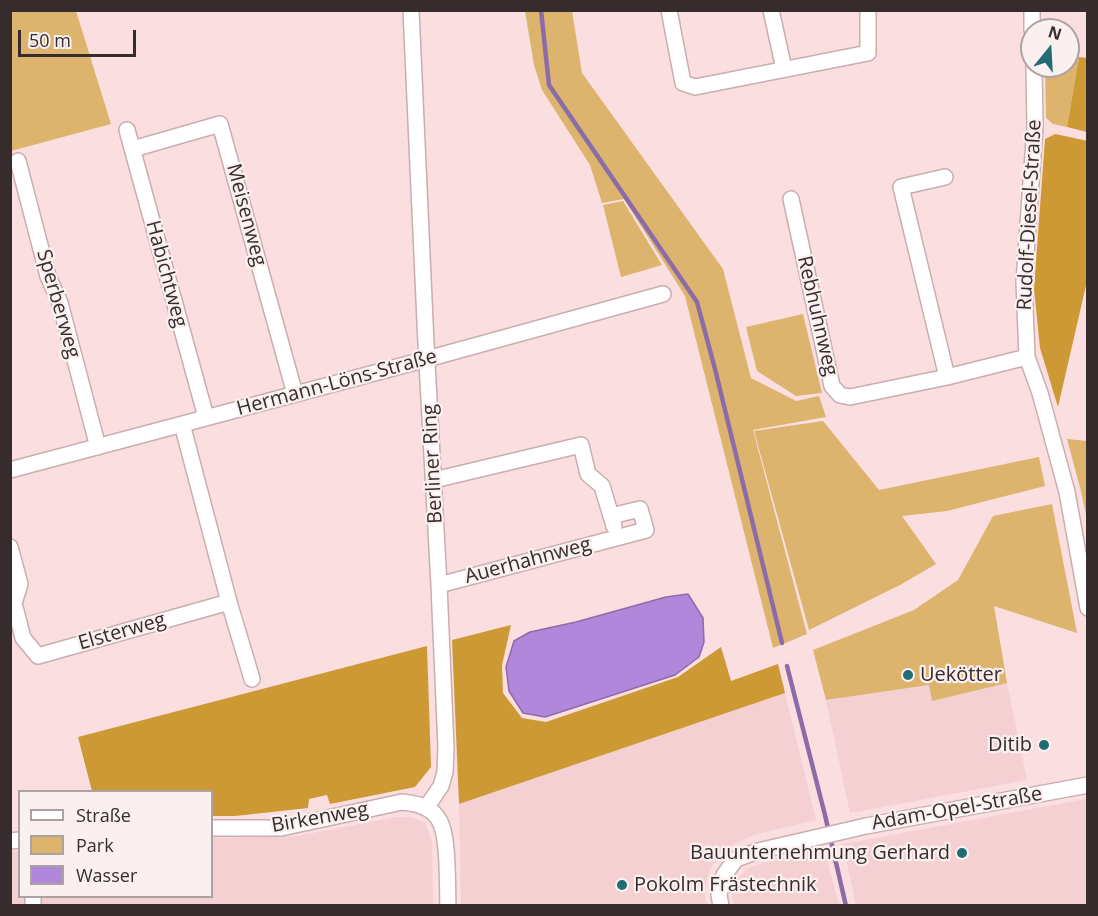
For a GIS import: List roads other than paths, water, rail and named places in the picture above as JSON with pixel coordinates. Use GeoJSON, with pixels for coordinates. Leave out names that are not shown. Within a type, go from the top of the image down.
{"type":"FeatureCollection","features":[{"type":"Feature","properties":{"kind":"street","name":"Berliner Ring"},"geometry":{"type":"LineString","coordinates":[[411,10],[446,747],[446,772],[441,786],[426,808]]}},
{"type":"Feature","properties":{"kind":"street"},"geometry":{"type":"LineString","coordinates":[[669,10],[683,82],[695,87],[868,53],[868,10]]}},
{"type":"Feature","properties":{"kind":"street"},"geometry":{"type":"LineString","coordinates":[[771,10],[784,69]]}},
{"type":"Feature","properties":{"kind":"street","name":"Rudolf-Diesel-Straße"},"geometry":{"type":"LineString","coordinates":[[1034,78],[1035,126],[1024,282],[1027,357],[1040,393],[1067,492],[1088,608]]}},
{"type":"Feature","properties":{"kind":"street","name":"Meisenweg"},"geometry":{"type":"LineString","coordinates":[[132,149],[220,124],[295,394]]}},
{"type":"Feature","properties":{"kind":"street","name":"Habichtweg"},"geometry":{"type":"LineString","coordinates":[[127,130],[206,417]]}},
{"type":"Feature","properties":{"kind":"street","name":"Sperberweg"},"geometry":{"type":"LineString","coordinates":[[18,161],[48,276],[60,303],[98,447]]}},
{"type":"Feature","properties":{"kind":"street"},"geometry":{"type":"LineString","coordinates":[[945,177],[902,187],[946,376]]}},
{"type":"Feature","properties":{"kind":"street","name":"Rebhuhnweg"},"geometry":{"type":"LineString","coordinates":[[791,200],[832,386],[840,395],[850,397],[1027,357]]}},
{"type":"Feature","properties":{"kind":"street","name":"Hermann-Löns-Straße"},"geometry":{"type":"LineString","coordinates":[[10,470],[663,294]]}},
{"type":"Feature","properties":{"kind":"street"},"geometry":{"type":"LineString","coordinates":[[182,424],[252,679]]}},
{"type":"Feature","properties":{"kind":"street","name":"Auerhahnweg"},"geometry":{"type":"LineString","coordinates":[[434,480],[581,445],[588,474],[602,486],[616,538]]}},
{"type":"Feature","properties":{"kind":"street","name":"Auerhahnweg"},"geometry":{"type":"LineString","coordinates":[[439,585],[646,530],[640,509],[611,516]]}},
{"type":"Feature","properties":{"kind":"street","name":"Elsterweg"},"geometry":{"type":"LineString","coordinates":[[10,547],[20,584],[14,603],[17,640],[38,656],[229,602]]}},
{"type":"Feature","properties":{"kind":"street","name":"Adam-Opel-Straße"},"geometry":{"type":"LineString","coordinates":[[721,906],[719,895],[724,875],[736,860],[758,851],[847,830],[1088,785]]}},
{"type":"Feature","properties":{"kind":"street","name":"Birkenweg"},"geometry":{"type":"LineString","coordinates":[[213,828],[281,828],[402,802],[426,808]]}},
{"type":"Feature","properties":{"kind":"street"},"geometry":{"type":"LineString","coordinates":[[426,808],[439,818],[445,836],[448,906]]}},
{"type":"Feature","properties":{"kind":"water"},"geometry":{"type":"Polygon","coordinates":[[[688,594],[703,618],[704,642],[699,657],[675,675],[545,717],[523,713],[509,691],[506,667],[514,641],[530,632],[666,597],[688,594]]]}},
{"type":"Feature","properties":{"kind":"waterway"},"geometry":{"type":"LineString","coordinates":[[541,10],[549,85],[697,302],[782,643]]}},
{"type":"Feature","properties":{"kind":"waterway"},"geometry":{"type":"LineString","coordinates":[[787,666],[846,906]]}},
{"type":"Feature","properties":{"kind":"place","name":"Uekötter"},"geometry":{"type":"Point","coordinates":[908,675]}},
{"type":"Feature","properties":{"kind":"place","name":"Ditib"},"geometry":{"type":"Point","coordinates":[1044,745]}},
{"type":"Feature","properties":{"kind":"place","name":"Bauunternehmung Gerhard"},"geometry":{"type":"Point","coordinates":[962,853]}},
{"type":"Feature","properties":{"kind":"place","name":"Pokolm Frästechnik"},"geometry":{"type":"Point","coordinates":[622,885]}}]}
